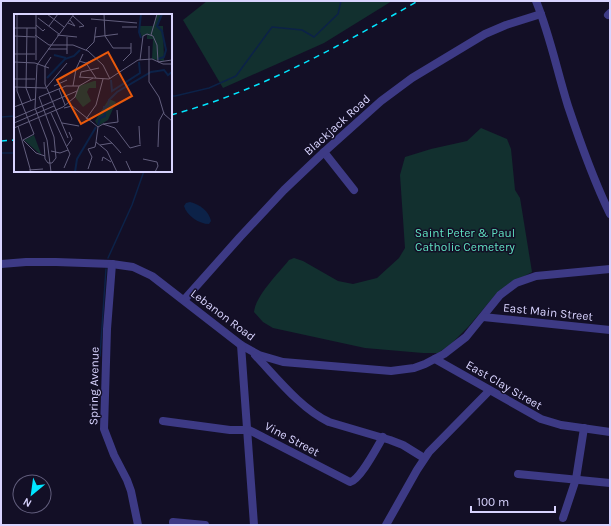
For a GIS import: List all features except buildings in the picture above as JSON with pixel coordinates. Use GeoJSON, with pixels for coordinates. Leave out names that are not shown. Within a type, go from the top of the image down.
{"type":"FeatureCollection","features":[{"type":"Feature","properties":{"kind":"street"},"geometry":{"type":"LineString","coordinates":[[536,1],[579,140],[610,214]]}},
{"type":"Feature","properties":{"kind":"street","name":"Blackjack Road"},"geometry":{"type":"LineString","coordinates":[[184,300],[267,207],[324,152],[381,101],[412,78],[485,34],[506,25],[541,14]]}},
{"type":"Feature","properties":{"kind":"street"},"geometry":{"type":"LineString","coordinates":[[324,152],[354,190]]}},
{"type":"Feature","properties":{"kind":"street","name":"Lebanon Road"},"geometry":{"type":"LineString","coordinates":[[1,264],[56,262],[112,264],[142,270],[252,352],[283,362],[385,370],[414,368],[435,359],[463,340],[500,295],[508,288],[525,279],[536,276],[610,269]]}},
{"type":"Feature","properties":{"kind":"street","name":"Spring Avenue"},"geometry":{"type":"LineString","coordinates":[[112,264],[107,329],[104,429],[114,456],[132,491],[138,525]]}},
{"type":"Feature","properties":{"kind":"street","name":"East Main Street"},"geometry":{"type":"LineString","coordinates":[[483,317],[610,330]]}},
{"type":"Feature","properties":{"kind":"street"},"geometry":{"type":"LineString","coordinates":[[241,345],[254,525]]}},
{"type":"Feature","properties":{"kind":"street"},"geometry":{"type":"LineString","coordinates":[[252,352],[298,398],[321,418],[329,422],[383,437],[402,445],[424,458]]}},
{"type":"Feature","properties":{"kind":"street","name":"East Clay Street"},"geometry":{"type":"LineString","coordinates":[[435,359],[489,391],[541,419],[561,425],[610,432]]}},
{"type":"Feature","properties":{"kind":"street"},"geometry":{"type":"LineString","coordinates":[[386,525],[424,458],[489,391]]}},
{"type":"Feature","properties":{"kind":"street","name":"Vine Street"},"geometry":{"type":"LineString","coordinates":[[163,421],[230,430],[247,430],[350,482],[354,481],[359,475],[383,437]]}},
{"type":"Feature","properties":{"kind":"street"},"geometry":{"type":"LineString","coordinates":[[563,518],[576,479],[584,428]]}},
{"type":"Feature","properties":{"kind":"street"},"geometry":{"type":"LineString","coordinates":[[518,474],[610,483]]}},
{"type":"Feature","properties":{"kind":"street"},"geometry":{"type":"LineString","coordinates":[[174,522],[205,525]]}},
{"type":"Feature","properties":{"kind":"green space"},"geometry":{"type":"Polygon","coordinates":[[[207,1],[392,1],[324,43],[223,88],[183,20],[207,1]]]}},
{"type":"Feature","properties":{"kind":"green space","name":"Saint Peter & Paul Catholic Cemetery"},"geometry":{"type":"Polygon","coordinates":[[[481,128],[507,139],[511,149],[515,190],[520,198],[532,272],[508,285],[496,294],[469,326],[451,344],[438,353],[365,348],[273,328],[263,322],[254,312],[259,299],[268,285],[289,260],[294,258],[303,261],[338,281],[353,284],[377,278],[399,258],[405,248],[400,175],[405,157],[431,149],[467,141],[481,128]]]}},
{"type":"Feature","properties":{"kind":"water"},"geometry":{"type":"Polygon","coordinates":[[[190,202],[197,204],[206,211],[211,221],[209,224],[197,221],[188,213],[184,206],[186,203],[190,202]]]}},
{"type":"Feature","properties":{"kind":"waterway"},"geometry":{"type":"LineString","coordinates":[[172,96],[209,88],[236,76],[272,27],[302,30],[314,37],[338,14],[341,1]]}},
{"type":"Feature","properties":{"kind":"waterway"},"geometry":{"type":"LineString","coordinates":[[1,117],[14,116]]}},
{"type":"Feature","properties":{"kind":"waterway"},"geometry":{"type":"LineString","coordinates":[[1,153],[14,153]]}},
{"type":"Feature","properties":{"kind":"waterway"},"geometry":{"type":"LineString","coordinates":[[108,258],[132,205],[144,172]]}},
{"type":"Feature","properties":{"kind":"waterway"},"geometry":{"type":"LineString","coordinates":[[100,356],[106,269]]}},
{"type":"Feature","properties":{"kind":"railway"},"geometry":{"type":"LineString","coordinates":[[172,115],[236,93],[298,66],[329,51],[418,1]]}},
{"type":"Feature","properties":{"kind":"railway"},"geometry":{"type":"LineString","coordinates":[[1,141],[14,140]]}}]}
